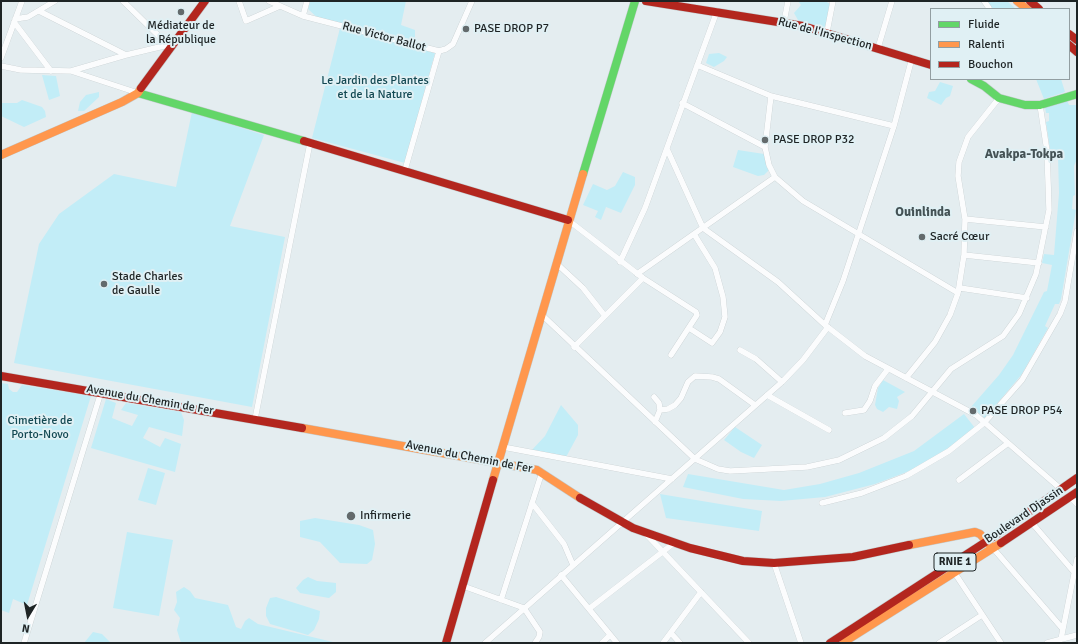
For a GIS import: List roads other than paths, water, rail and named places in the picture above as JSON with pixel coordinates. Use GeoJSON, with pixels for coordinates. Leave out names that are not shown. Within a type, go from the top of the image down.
{"type":"FeatureCollection","features":[{"type":"Feature","properties":{"kind":"main road"},"geometry":{"type":"LineString","coordinates":[[1,155],[122,102],[138,93],[171,45],[205,1]]}},
{"type":"Feature","properties":{"kind":"main road"},"geometry":{"type":"LineString","coordinates":[[446,643],[568,220],[634,1]]}},
{"type":"Feature","properties":{"kind":"main road","name":"Rue de l'Inspection"},"geometry":{"type":"LineString","coordinates":[[646,1],[784,22],[827,32],[930,65]]}},
{"type":"Feature","properties":{"kind":"main road"},"geometry":{"type":"LineString","coordinates":[[1017,1],[1026,8]]}},
{"type":"Feature","properties":{"kind":"main road"},"geometry":{"type":"LineString","coordinates":[[1030,1],[1038,8]]}},
{"type":"Feature","properties":{"kind":"main road"},"geometry":{"type":"LineString","coordinates":[[973,80],[984,86],[999,98],[1018,104],[1043,104],[1077,94]]}},
{"type":"Feature","properties":{"kind":"main road"},"geometry":{"type":"LineString","coordinates":[[138,93],[405,170],[568,220]]}},
{"type":"Feature","properties":{"kind":"main road","name":"Avenue du Chemin de Fer"},"geometry":{"type":"LineString","coordinates":[[1,376],[101,392],[498,462],[542,472],[621,523],[674,543],[743,561],[774,563],[866,556],[975,532],[980,534],[989,544]]}},
{"type":"Feature","properties":{"kind":"main road","name":"Boulevard Djassin"},"geometry":{"type":"LineString","coordinates":[[843,643],[954,572],[1077,478]]}},
{"type":"Feature","properties":{"kind":"main road","name":"Boulevard Djassin"},"geometry":{"type":"LineString","coordinates":[[830,643],[989,544],[1032,523],[1074,494]]}},
{"type":"Feature","properties":{"kind":"street"},"geometry":{"type":"LineString","coordinates":[[1,58],[22,1]]}},
{"type":"Feature","properties":{"kind":"street"},"geometry":{"type":"LineString","coordinates":[[15,21],[28,17],[55,1]]}},
{"type":"Feature","properties":{"kind":"street"},"geometry":{"type":"LineString","coordinates":[[123,1],[171,45]]}},
{"type":"Feature","properties":{"kind":"street"},"geometry":{"type":"LineString","coordinates":[[239,1],[246,21],[280,6]]}},
{"type":"Feature","properties":{"kind":"street","name":"Rue Victor Ballot"},"geometry":{"type":"LineString","coordinates":[[269,1],[303,16],[439,52],[450,47],[472,1]]}},
{"type":"Feature","properties":{"kind":"street"},"geometry":{"type":"LineString","coordinates":[[303,16],[307,1]]}},
{"type":"Feature","properties":{"kind":"street"},"geometry":{"type":"LineString","coordinates":[[784,22],[788,1]]}},
{"type":"Feature","properties":{"kind":"street"},"geometry":{"type":"LineString","coordinates":[[827,32],[833,1]]}},
{"type":"Feature","properties":{"kind":"street"},"geometry":{"type":"LineString","coordinates":[[878,48],[892,1]]}},
{"type":"Feature","properties":{"kind":"street"},"geometry":{"type":"LineString","coordinates":[[984,1],[989,8]]}},
{"type":"Feature","properties":{"kind":"street"},"geometry":{"type":"LineString","coordinates":[[39,11],[126,55]]}},
{"type":"Feature","properties":{"kind":"street"},"geometry":{"type":"LineString","coordinates":[[620,262],[645,208],[682,103],[717,11]]}},
{"type":"Feature","properties":{"kind":"street"},"geometry":{"type":"LineString","coordinates":[[15,21],[51,71]]}},
{"type":"Feature","properties":{"kind":"street"},"geometry":{"type":"LineString","coordinates":[[1,66],[22,70],[71,71],[126,55],[171,45]]}},
{"type":"Feature","properties":{"kind":"street"},"geometry":{"type":"LineString","coordinates":[[405,170],[439,52]]}},
{"type":"Feature","properties":{"kind":"street"},"geometry":{"type":"LineString","coordinates":[[485,643],[782,382],[803,360],[826,326],[843,281],[894,126],[912,58]]}},
{"type":"Feature","properties":{"kind":"street"},"geometry":{"type":"LineString","coordinates":[[697,65],[771,96],[894,126]]}},
{"type":"Feature","properties":{"kind":"street"},"geometry":{"type":"LineString","coordinates":[[71,71],[138,93]]}},
{"type":"Feature","properties":{"kind":"street"},"geometry":{"type":"LineString","coordinates":[[771,96],[765,147],[769,165],[775,177],[793,195],[858,234],[959,291],[1027,298]]}},
{"type":"Feature","properties":{"kind":"street"},"geometry":{"type":"LineString","coordinates":[[906,378],[935,342],[950,315],[959,291],[964,255],[965,219],[958,176],[960,155],[968,137],[999,98]]}},
{"type":"Feature","properties":{"kind":"street"},"geometry":{"type":"LineString","coordinates":[[682,103],[765,147]]}},
{"type":"Feature","properties":{"kind":"street"},"geometry":{"type":"LineString","coordinates":[[541,314],[695,459],[730,471],[806,467],[839,460],[884,438],[912,416],[951,370],[1003,336],[1019,314],[1034,281],[1046,227],[1049,192],[1043,104]]}},
{"type":"Feature","properties":{"kind":"street"},"geometry":{"type":"LineString","coordinates":[[255,419],[310,143]]}},
{"type":"Feature","properties":{"kind":"street"},"geometry":{"type":"LineString","coordinates":[[667,149],[702,228],[778,282],[826,326],[865,356],[968,410],[984,422],[1007,444],[1062,490]]}},
{"type":"Feature","properties":{"kind":"street"},"geometry":{"type":"LineString","coordinates":[[636,274],[775,177]]}},
{"type":"Feature","properties":{"kind":"street"},"geometry":{"type":"LineString","coordinates":[[965,219],[1046,227]]}},
{"type":"Feature","properties":{"kind":"street"},"geometry":{"type":"LineString","coordinates":[[568,220],[636,274],[696,312],[697,316],[671,355]]}},
{"type":"Feature","properties":{"kind":"street"},"geometry":{"type":"LineString","coordinates":[[822,503],[862,493],[906,476],[949,451],[984,422],[1026,374],[1060,314],[1065,301],[1077,231]]}},
{"type":"Feature","properties":{"kind":"street"},"geometry":{"type":"LineString","coordinates":[[689,328],[712,343],[720,332],[725,317],[723,297],[715,268],[694,234]]}},
{"type":"Feature","properties":{"kind":"street"},"geometry":{"type":"LineString","coordinates":[[964,255],[1039,263]]}},
{"type":"Feature","properties":{"kind":"street"},"geometry":{"type":"LineString","coordinates":[[556,263],[583,288],[605,316]]}},
{"type":"Feature","properties":{"kind":"street"},"geometry":{"type":"LineString","coordinates":[[574,346],[643,278]]}},
{"type":"Feature","properties":{"kind":"street"},"geometry":{"type":"LineString","coordinates":[[740,350],[756,359],[782,382]]}},
{"type":"Feature","properties":{"kind":"street"},"geometry":{"type":"LineString","coordinates":[[845,413],[864,410],[870,401],[875,386],[888,369]]}},
{"type":"Feature","properties":{"kind":"street"},"geometry":{"type":"LineString","coordinates":[[660,410],[668,409],[675,405],[691,378],[704,375],[712,376],[727,383],[755,405]]}},
{"type":"Feature","properties":{"kind":"street"},"geometry":{"type":"LineString","coordinates":[[24,643],[101,392]]}},
{"type":"Feature","properties":{"kind":"street"},"geometry":{"type":"LineString","coordinates":[[767,395],[829,430]]}},
{"type":"Feature","properties":{"kind":"street"},"geometry":{"type":"LineString","coordinates":[[654,397],[659,403],[660,410],[655,422]]}},
{"type":"Feature","properties":{"kind":"street"},"geometry":{"type":"LineString","coordinates":[[959,480],[1007,444]]}},
{"type":"Feature","properties":{"kind":"street"},"geometry":{"type":"LineString","coordinates":[[503,447],[672,479]]}},
{"type":"Feature","properties":{"kind":"street"},"geometry":{"type":"LineString","coordinates":[[501,600],[542,472]]}},
{"type":"Feature","properties":{"kind":"street"},"geometry":{"type":"LineString","coordinates":[[1074,494],[1077,504]]}},
{"type":"Feature","properties":{"kind":"street"},"geometry":{"type":"LineString","coordinates":[[532,503],[564,544],[573,565]]}},
{"type":"Feature","properties":{"kind":"street"},"geometry":{"type":"LineString","coordinates":[[1032,523],[1074,572]]}},
{"type":"Feature","properties":{"kind":"street"},"geometry":{"type":"LineString","coordinates":[[646,533],[749,643]]}},
{"type":"Feature","properties":{"kind":"street"},"geometry":{"type":"LineString","coordinates":[[590,608],[674,543]]}},
{"type":"Feature","properties":{"kind":"street"},"geometry":{"type":"LineString","coordinates":[[989,544],[1062,628]]}},
{"type":"Feature","properties":{"kind":"street"},"geometry":{"type":"LineString","coordinates":[[1061,639],[1077,559]]}},
{"type":"Feature","properties":{"kind":"street"},"geometry":{"type":"LineString","coordinates":[[774,563],[801,643]]}},
{"type":"Feature","properties":{"kind":"street"},"geometry":{"type":"LineString","coordinates":[[954,572],[1001,643]]}},
{"type":"Feature","properties":{"kind":"street"},"geometry":{"type":"LineString","coordinates":[[561,575],[590,608],[617,643]]}},
{"type":"Feature","properties":{"kind":"street"},"geometry":{"type":"LineString","coordinates":[[463,586],[524,608],[540,632],[535,643]]}},
{"type":"Feature","properties":{"kind":"street"},"geometry":{"type":"LineString","coordinates":[[663,643],[701,592]]}},
{"type":"Feature","properties":{"kind":"street"},"geometry":{"type":"LineString","coordinates":[[939,643],[982,615]]}},
{"type":"Feature","properties":{"kind":"street"},"geometry":{"type":"LineString","coordinates":[[1056,621],[1065,620]]}},
{"type":"Feature","properties":{"kind":"street"},"geometry":{"type":"LineString","coordinates":[[671,633],[680,643]]}},
{"type":"Feature","properties":{"kind":"street"},"geometry":{"type":"LineString","coordinates":[[602,643],[610,635]]}},
{"type":"Feature","properties":{"kind":"street"},"geometry":{"type":"LineString","coordinates":[[1047,643],[1077,635]]}},
{"type":"Feature","properties":{"kind":"place","name":"Médiateur de la République"},"geometry":{"type":"Point","coordinates":[181,12]}},
{"type":"Feature","properties":{"kind":"place","name":"PASE DROP P7"},"geometry":{"type":"Point","coordinates":[466,29]}},
{"type":"Feature","properties":{"kind":"place","name":"PASE DROP P32"},"geometry":{"type":"Point","coordinates":[765,140]}},
{"type":"Feature","properties":{"kind":"place","name":"Sacré Cœur"},"geometry":{"type":"Point","coordinates":[922,237]}},
{"type":"Feature","properties":{"kind":"place","name":"Stade Charles de Gaulle"},"geometry":{"type":"Point","coordinates":[104,284]}},
{"type":"Feature","properties":{"kind":"place","name":"PASE DROP P54"},"geometry":{"type":"Point","coordinates":[973,411]}},
{"type":"Feature","properties":{"kind":"place","name":"Infirmerie"},"geometry":{"type":"Point","coordinates":[351,516]}},
{"type":"Feature","properties":{"kind":"district","name":"Avakpa-Tokpa"},"geometry":{"type":"Point","coordinates":[1024,155]}},
{"type":"Feature","properties":{"kind":"district","name":"Ouinlinda"},"geometry":{"type":"Point","coordinates":[923,213]}},
{"type":"Feature","properties":{"kind":"park label","name":"Le Jardin des Plantes et de la Nature"},"geometry":{"type":"Point","coordinates":[375,88]}},
{"type":"Feature","properties":{"kind":"park label","name":"Cimetière de Porto-Novo"},"geometry":{"type":"Point","coordinates":[40,428]}}]}
